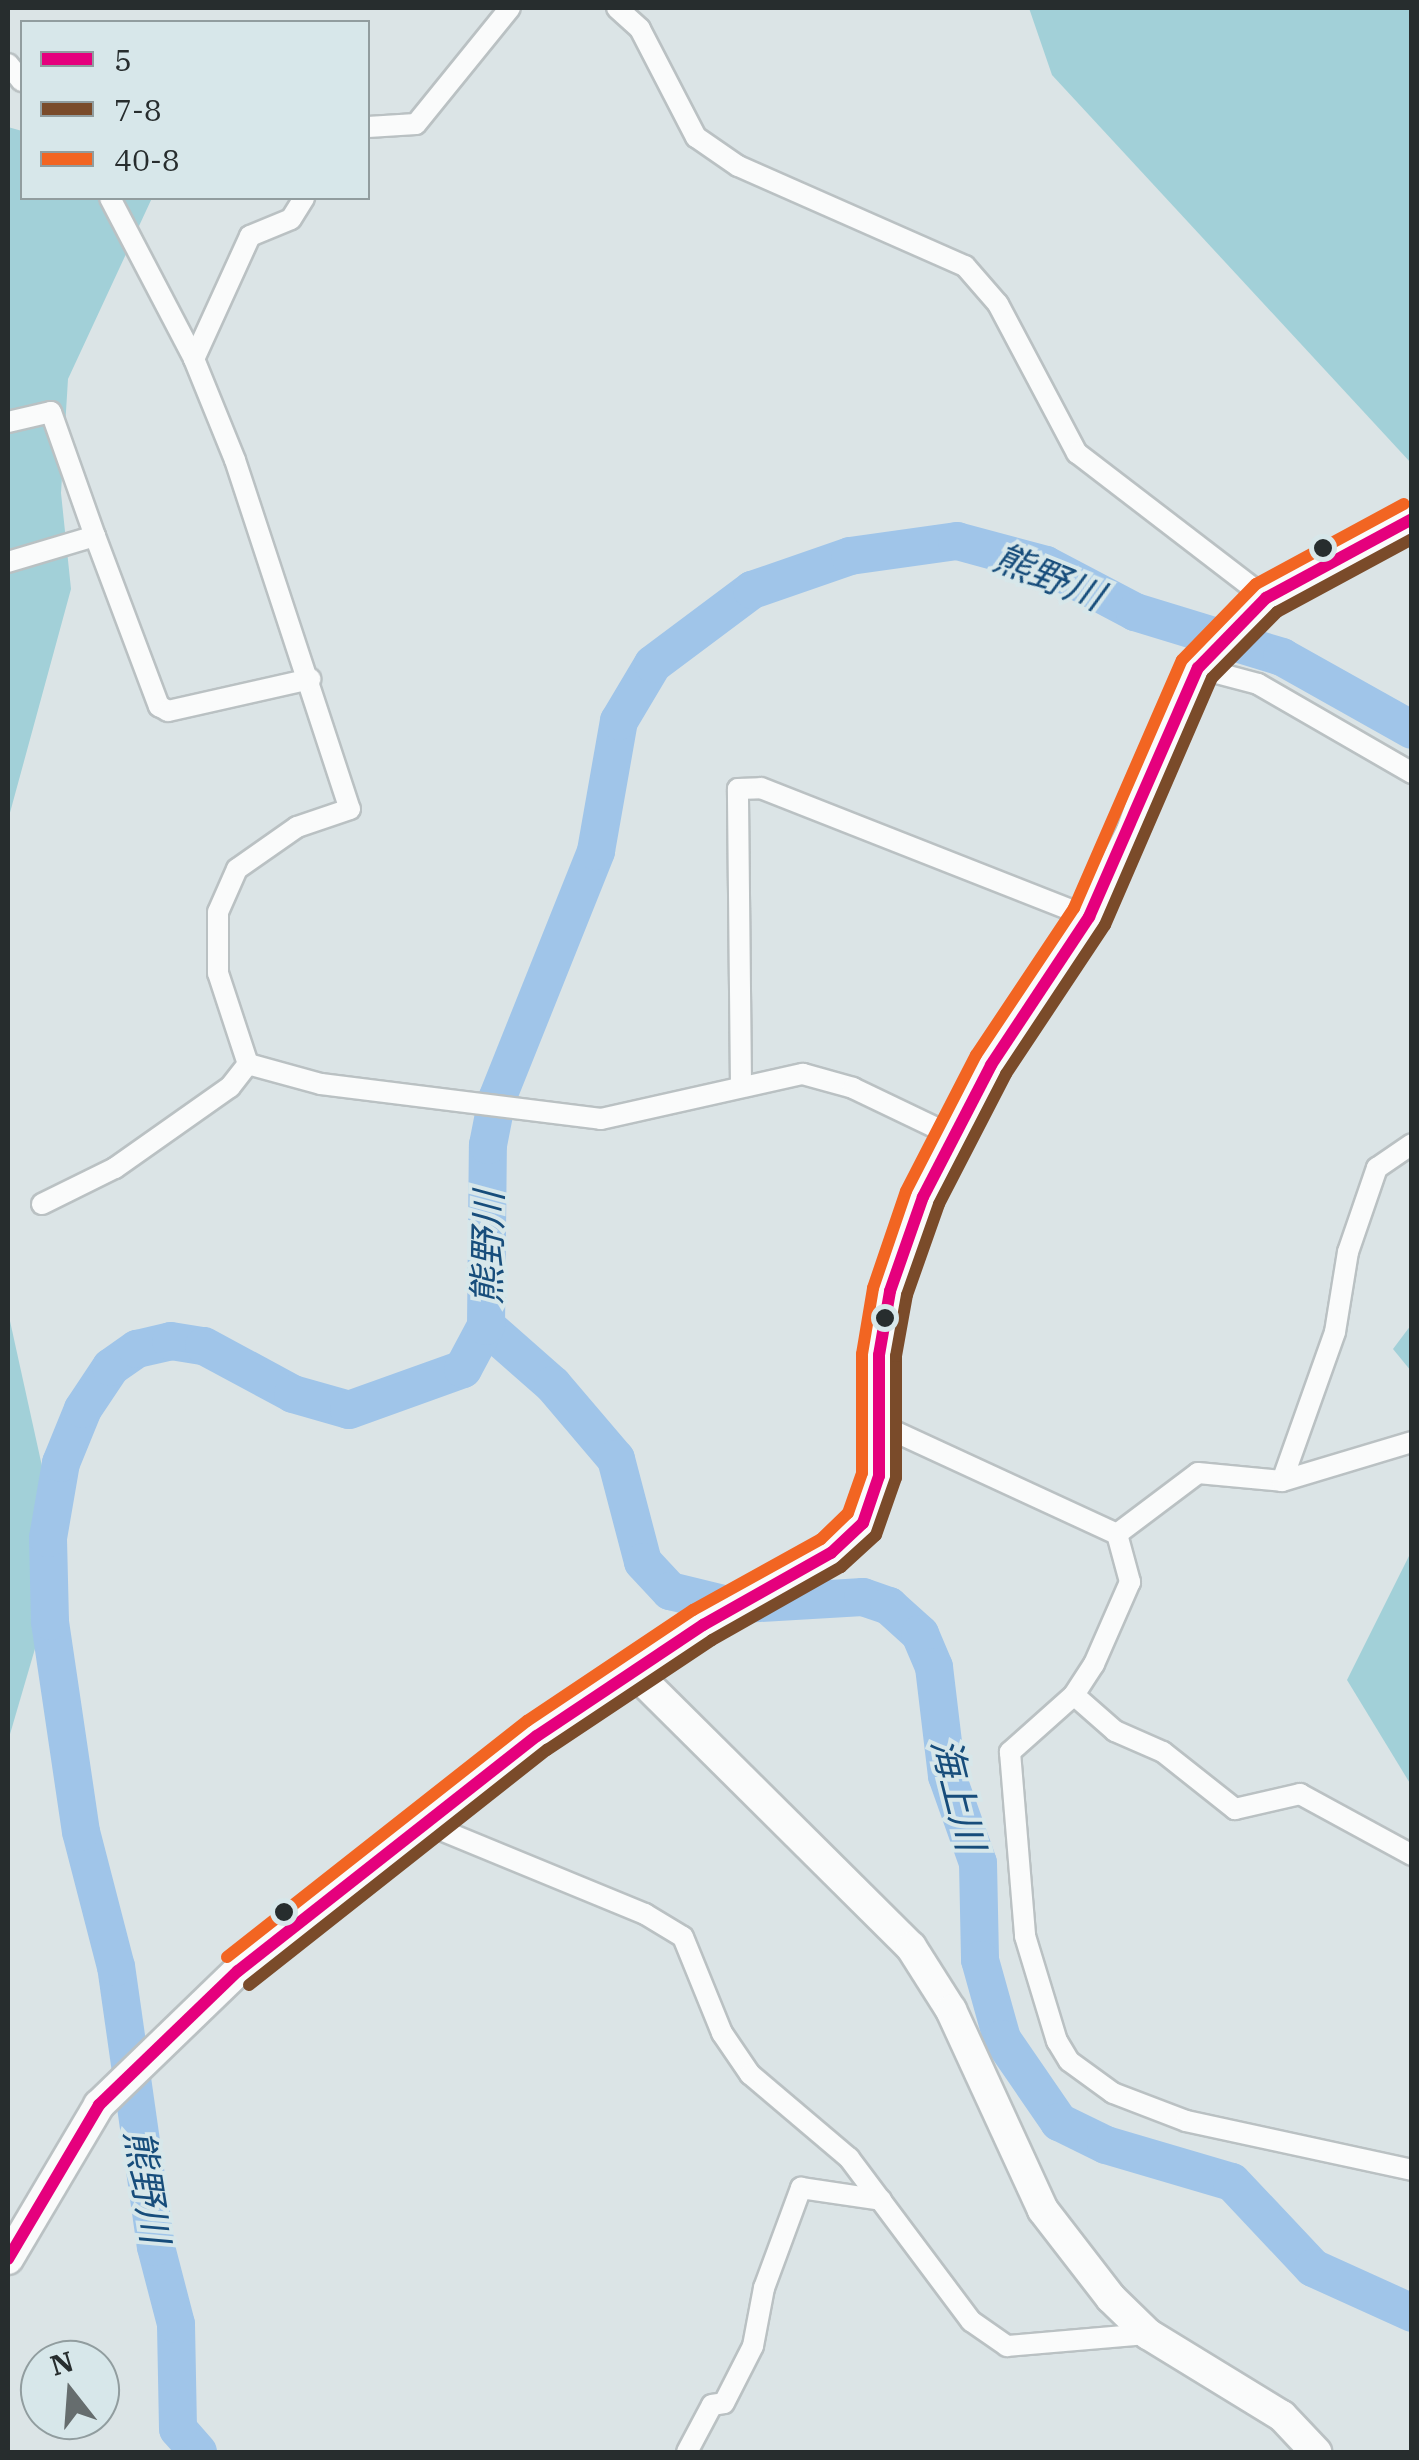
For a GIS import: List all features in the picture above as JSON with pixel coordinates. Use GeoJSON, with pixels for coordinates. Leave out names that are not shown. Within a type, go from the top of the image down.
{"type":"FeatureCollection","features":[{"type":"Feature","properties":{"kind":"main road"},"geometry":{"type":"LineString","coordinates":[[8,2259],[98,2105],[158,2043],[424,1823],[703,1625],[832,1553],[863,1523],[879,1476],[883,1426],[879,1355],[890,1291],[951,1136],[1089,916],[1132,831],[1170,723],[1203,661],[1266,598],[1412,519]]}},
{"type":"Feature","properties":{"kind":"main road"},"geometry":{"type":"LineString","coordinates":[[634,1672],[911,1948],[951,2010],[1043,2210],[1074,2255],[1148,2334],[1282,2416],[1316,2452]]}},
{"type":"Feature","properties":{"kind":"street"},"geometry":{"type":"LineString","coordinates":[[370,127],[416,124],[510,8]]}},
{"type":"Feature","properties":{"kind":"street"},"geometry":{"type":"LineString","coordinates":[[617,8],[640,29],[696,137],[738,166],[966,266],[998,304],[1077,453],[1266,598]]}},
{"type":"Feature","properties":{"kind":"street"},"geometry":{"type":"LineString","coordinates":[[111,200],[194,359],[310,679],[350,809],[297,828],[236,869],[218,912],[218,973],[248,1064]]}},
{"type":"Feature","properties":{"kind":"street"},"geometry":{"type":"LineString","coordinates":[[194,359],[250,236],[291,219],[303,200]]}},
{"type":"Feature","properties":{"kind":"street"},"geometry":{"type":"LineString","coordinates":[[8,422],[51,412],[159,706],[168,711],[310,679]]}},
{"type":"Feature","properties":{"kind":"street"},"geometry":{"type":"LineString","coordinates":[[8,562],[95,536]]}},
{"type":"Feature","properties":{"kind":"street"},"geometry":{"type":"LineString","coordinates":[[1203,661],[1258,684],[1412,773]]}},
{"type":"Feature","properties":{"kind":"street"},"geometry":{"type":"LineString","coordinates":[[741,1085],[738,788],[761,788],[1089,916]]}},
{"type":"Feature","properties":{"kind":"street"},"geometry":{"type":"LineString","coordinates":[[248,1064],[321,1084],[602,1119],[803,1074],[853,1088],[951,1136]]}},
{"type":"Feature","properties":{"kind":"street"},"geometry":{"type":"LineString","coordinates":[[42,1204],[115,1168],[230,1086],[248,1064]]}},
{"type":"Feature","properties":{"kind":"street"},"geometry":{"type":"LineString","coordinates":[[1282,1481],[1335,1332],[1348,1252],[1377,1168],[1412,1144]]}},
{"type":"Feature","properties":{"kind":"street"},"geometry":{"type":"LineString","coordinates":[[883,1426],[1117,1534]]}},
{"type":"Feature","properties":{"kind":"street"},"geometry":{"type":"LineString","coordinates":[[1117,1534],[1198,1474],[1282,1481],[1412,1442]]}},
{"type":"Feature","properties":{"kind":"street"},"geometry":{"type":"LineString","coordinates":[[1117,1534],[1130,1582],[1074,1695],[1010,1752],[1024,1936],[1057,2041],[1070,2061],[1112,2093],[1186,2121],[1412,2170]]}},
{"type":"Feature","properties":{"kind":"street"},"geometry":{"type":"LineString","coordinates":[[1074,1695],[1115,1731],[1162,1752],[1234,1809],[1300,1794],[1412,1855]]}},
{"type":"Feature","properties":{"kind":"street"},"geometry":{"type":"LineString","coordinates":[[424,1823],[645,1914],[683,1937],[722,2033],[750,2074],[849,2158],[971,2321],[1007,2346],[1148,2334]]}},
{"type":"Feature","properties":{"kind":"street"},"geometry":{"type":"LineString","coordinates":[[688,2452],[712,2406],[724,2403],[753,2346],[778,2244],[801,2188],[881,2200]]}},
{"type":"Feature","properties":{"kind":"shaded area"},"geometry":{"type":"Polygon","coordinates":[[[1029,8],[1411,8],[1411,463],[1052,75],[1029,8]]]}},
{"type":"Feature","properties":{"kind":"shaded area"},"geometry":{"type":"Polygon","coordinates":[[[8,127],[20,130],[20,200],[151,200],[68,379],[61,493],[71,589],[8,820],[8,127]]]}},
{"type":"Feature","properties":{"kind":"shaded area"},"geometry":{"type":"Polygon","coordinates":[[[8,1312],[49,1498],[39,1635],[8,1741],[8,1312]]]}},
{"type":"Feature","properties":{"kind":"shaded area"},"geometry":{"type":"Polygon","coordinates":[[[1412,1326],[1411,1371],[1393,1349],[1412,1326]]]}},
{"type":"Feature","properties":{"kind":"shaded area"},"geometry":{"type":"Polygon","coordinates":[[[1411,1552],[1411,1785],[1347,1680],[1411,1552]]]}},
{"type":"Feature","properties":{"kind":"waterway","name":"熊野川"},"geometry":{"type":"LineString","coordinates":[[198,2452],[178,2429],[176,2324],[156,2247],[116,1967],[81,1832],[50,1621],[48,1538],[61,1463],[83,1409],[111,1367],[137,1349],[171,1341],[204,1346],[293,1394],[349,1410],[463,1369],[486,1326],[488,1145],[497,1099],[596,851],[619,721],[653,664],[752,590],[850,556],[957,541],[1046,565],[1135,612],[1282,657],[1412,730]]}},
{"type":"Feature","properties":{"kind":"waterway","name":"海上川"},"geometry":{"type":"LineString","coordinates":[[486,1326],[553,1385],[616,1459],[643,1562],[670,1591],[727,1605],[863,1597],[889,1606],[920,1634],[934,1667],[947,1776],[978,1863],[980,1960],[1002,2039],[1059,2122],[1106,2145],[1232,2182],[1313,2268],[1412,2313]]}},
{"type":"Feature","properties":{"kind":"transit line","name":"40-8"},"geometry":{"type":"LineString","coordinates":[[227,1957],[527,1721],[693,1610],[821,1539],[848,1513],[862,1473],[862,1354],[873,1288],[906,1191],[976,1055],[1074,908],[1182,660],[1256,584],[1404,504]]}},
{"type":"Feature","properties":{"kind":"transit line","name":"5"},"geometry":{"type":"LineString","coordinates":[[8,2259],[99,2105],[238,1971],[537,1736],[703,1625],[831,1553],[863,1523],[879,1476],[879,1355],[890,1291],[923,1197],[991,1065],[1089,917],[1198,668],[1266,598],[1412,519]]}},
{"type":"Feature","properties":{"kind":"transit line","name":"7-8"},"geometry":{"type":"LineString","coordinates":[[249,1985],[547,1750],[712,1640],[841,1567],[876,1535],[896,1478],[896,1356],[907,1295],[939,1204],[1006,1074],[1105,925],[1212,678],[1277,612],[1412,539]]}}]}
